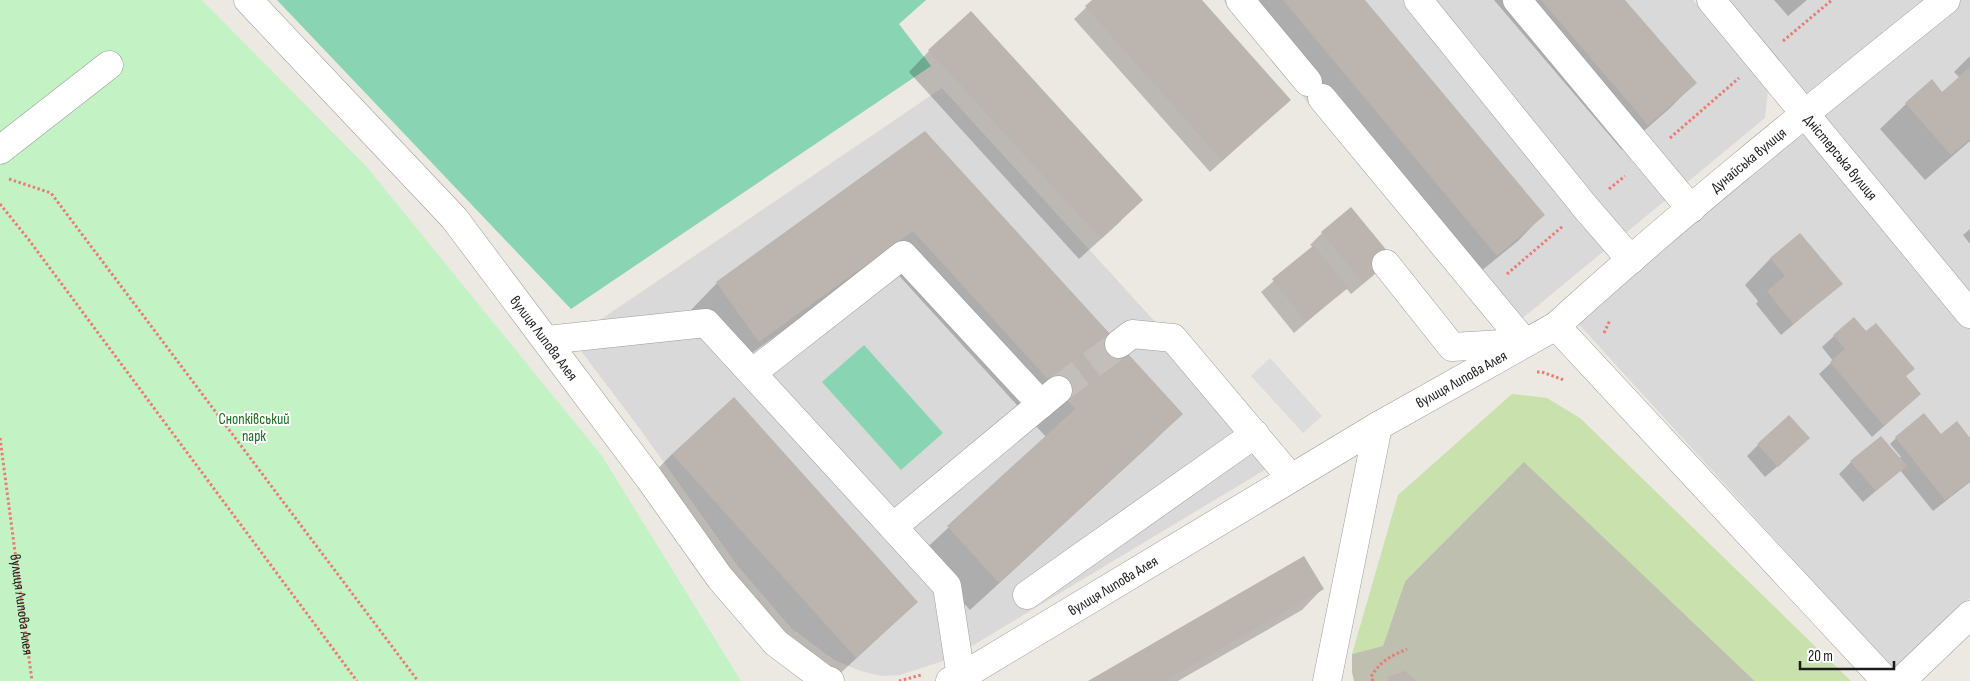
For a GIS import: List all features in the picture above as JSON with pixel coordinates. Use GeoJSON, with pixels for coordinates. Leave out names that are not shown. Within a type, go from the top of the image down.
{"type":"FeatureCollection","features":[{"type":"Feature","properties":{"kind":"street","name":"вулиця Липова Алея"},"geometry":{"type":"LineString","coordinates":[[248,0],[454,218],[649,478],[720,578],[776,643],[824,679],[830,681]]}},
{"type":"Feature","properties":{"kind":"street"},"geometry":{"type":"LineString","coordinates":[[1240,0],[1525,342]]}},
{"type":"Feature","properties":{"kind":"street"},"geometry":{"type":"LineString","coordinates":[[1418,0],[1586,208],[1631,260]]}},
{"type":"Feature","properties":{"kind":"street"},"geometry":{"type":"LineString","coordinates":[[1517,0],[1691,209]]}},
{"type":"Feature","properties":{"kind":"street","name":"Дністерська вулиця"},"geometry":{"type":"LineString","coordinates":[[1711,0],[1970,314]]}},
{"type":"Feature","properties":{"kind":"street","name":"Дунайська вулиця"},"geometry":{"type":"LineString","coordinates":[[1556,326],[1606,280],[1804,114],[1946,0]]}},
{"type":"Feature","properties":{"kind":"street"},"geometry":{"type":"LineString","coordinates":[[0,150],[109,65]]}},
{"type":"Feature","properties":{"kind":"street"},"geometry":{"type":"LineString","coordinates":[[752,373],[903,255],[1050,397],[892,527]]}},
{"type":"Feature","properties":{"kind":"street"},"geometry":{"type":"LineString","coordinates":[[1386,264],[1452,347],[1525,342]]}},
{"type":"Feature","properties":{"kind":"street"},"geometry":{"type":"LineString","coordinates":[[547,340],[706,323],[947,586],[955,679]]}},
{"type":"Feature","properties":{"kind":"street","name":"вулиця Липова Алея"},"geometry":{"type":"LineString","coordinates":[[955,679],[1378,426],[1556,326]]}},
{"type":"Feature","properties":{"kind":"street"},"geometry":{"type":"LineString","coordinates":[[1556,326],[1886,681]]}},
{"type":"Feature","properties":{"kind":"street"},"geometry":{"type":"LineString","coordinates":[[1119,344],[1132,334],[1173,338],[1291,478]]}},
{"type":"Feature","properties":{"kind":"street"},"geometry":{"type":"LineString","coordinates":[[1326,681],[1378,426]]}},
{"type":"Feature","properties":{"kind":"street"},"geometry":{"type":"LineString","coordinates":[[1027,595],[1255,434]]}},
{"type":"Feature","properties":{"kind":"street"},"geometry":{"type":"LineString","coordinates":[[1901,681],[1970,615]]}},
{"type":"Feature","properties":{"kind":"path"},"geometry":{"type":"LineString","coordinates":[[1782,42],[1832,0]]}},
{"type":"Feature","properties":{"kind":"path"},"geometry":{"type":"LineString","coordinates":[[0,176],[51,193],[418,681]]}},
{"type":"Feature","properties":{"kind":"path"},"geometry":{"type":"LineString","coordinates":[[1,206],[35,248],[356,681]]}},
{"type":"Feature","properties":{"kind":"path"},"geometry":{"type":"LineString","coordinates":[[1485,292],[1565,225]]}},
{"type":"Feature","properties":{"kind":"path"},"geometry":{"type":"LineString","coordinates":[[1534,373],[1542,372],[1569,382]]}},
{"type":"Feature","properties":{"kind":"path","name":"вулиця Липова Алея"},"geometry":{"type":"LineString","coordinates":[[0,438],[32,681]]}},
{"type":"Feature","properties":{"kind":"path"},"geometry":{"type":"LineString","coordinates":[[1372,681],[1371,677],[1377,666],[1407,649]]}},
{"type":"Feature","properties":{"kind":"shaded area"},"geometry":{"type":"Polygon","coordinates":[[[1223,0],[1693,0],[1768,89],[1765,118],[1501,336],[1223,0]]]}},
{"type":"Feature","properties":{"kind":"shaded area"},"geometry":{"type":"Polygon","coordinates":[[[1725,0],[1970,0],[1970,598],[1894,670],[1575,320],[1819,113],[1725,0]]]}},
{"type":"Feature","properties":{"kind":"shaded area"},"geometry":{"type":"Polygon","coordinates":[[[942,88],[1281,460],[952,658],[900,675],[881,676],[861,671],[834,660],[791,628],[737,565],[640,429],[572,339],[942,88]]]}},
{"type":"Feature","properties":{"kind":"shaded area"},"geometry":{"type":"Polygon","coordinates":[[[1270,358],[1322,416],[1303,433],[1251,376],[1270,358]]]}},
{"type":"Feature","properties":{"kind":"shaded area"},"geometry":{"type":"Polygon","coordinates":[[[1524,461],[1755,681],[1354,681],[1352,654],[1383,645],[1405,581],[1524,461]]]}},
{"type":"Feature","properties":{"kind":"green space","name":"Снопківський парк"},"geometry":{"type":"Polygon","coordinates":[[[0,0],[202,0],[366,166],[602,456],[741,681],[0,681],[0,0]]]}},
{"type":"Feature","properties":{"kind":"green space"},"geometry":{"type":"Polygon","coordinates":[[[277,0],[926,0],[899,24],[931,66],[571,309],[277,0]]]}},
{"type":"Feature","properties":{"kind":"green space"},"geometry":{"type":"Polygon","coordinates":[[[864,345],[943,433],[901,470],[822,382],[864,345]]]}},
{"type":"Feature","properties":{"kind":"green space"},"geometry":{"type":"Polygon","coordinates":[[[1512,394],[1547,398],[1580,418],[1851,681],[1755,681],[1524,462],[1405,581],[1383,646],[1352,654],[1398,495],[1512,394]]]}},
{"type":"Feature","properties":{"kind":"building"},"geometry":{"type":"Polygon","coordinates":[[[1092,0],[1202,0],[1291,100],[1222,161],[1085,6],[1092,0]]]}},
{"type":"Feature","properties":{"kind":"building"},"geometry":{"type":"Polygon","coordinates":[[[1283,0],[1365,0],[1545,215],[1497,256],[1283,0]]]}},
{"type":"Feature","properties":{"kind":"building"},"geometry":{"type":"Polygon","coordinates":[[[1541,0],[1625,0],[1697,83],[1648,125],[1541,0]]]}},
{"type":"Feature","properties":{"kind":"building"},"geometry":{"type":"Polygon","coordinates":[[[971,11],[1143,200],[1101,239],[928,50],[971,11]]]}},
{"type":"Feature","properties":{"kind":"building"},"geometry":{"type":"Polygon","coordinates":[[[1970,67],[1970,139],[1951,155],[1905,103],[1932,79],[1942,92],[1970,67]]]}},
{"type":"Feature","properties":{"kind":"building"},"geometry":{"type":"Polygon","coordinates":[[[925,131],[1183,414],[999,583],[947,526],[1075,409],[913,231],[759,342],[716,282],[925,131]]]}},
{"type":"Feature","properties":{"kind":"building"},"geometry":{"type":"Polygon","coordinates":[[[1351,207],[1393,258],[1363,283],[1321,232],[1351,207]]]}},
{"type":"Feature","properties":{"kind":"building"},"geometry":{"type":"Polygon","coordinates":[[[1800,233],[1843,284],[1793,324],[1767,291],[1785,276],[1770,258],[1800,233]]]}},
{"type":"Feature","properties":{"kind":"building"},"geometry":{"type":"Polygon","coordinates":[[[1314,245],[1348,288],[1306,322],[1272,279],[1314,245]]]}},
{"type":"Feature","properties":{"kind":"building"},"geometry":{"type":"Polygon","coordinates":[[[1854,317],[1866,331],[1876,323],[1915,369],[1906,376],[1921,394],[1884,426],[1830,362],[1845,349],[1833,335],[1854,317]]]}},
{"type":"Feature","properties":{"kind":"building"},"geometry":{"type":"Polygon","coordinates":[[[734,397],[918,602],[856,658],[672,454],[734,397]]]}},
{"type":"Feature","properties":{"kind":"building"},"geometry":{"type":"Polygon","coordinates":[[[1924,413],[1941,434],[1957,421],[1970,438],[1970,481],[1945,500],[1895,437],[1924,413]]]}},
{"type":"Feature","properties":{"kind":"building"},"geometry":{"type":"Polygon","coordinates":[[[1789,415],[1810,438],[1778,467],[1757,444],[1789,415]]]}},
{"type":"Feature","properties":{"kind":"building"},"geometry":{"type":"Polygon","coordinates":[[[1881,436],[1907,466],[1876,491],[1850,461],[1881,436]]]}},
{"type":"Feature","properties":{"kind":"building"},"geometry":{"type":"Polygon","coordinates":[[[1304,556],[1324,589],[1165,681],[1088,681],[1304,556]]]}},
{"type":"Feature","properties":{"kind":"building"},"geometry":{"type":"Polygon","coordinates":[[[1405,671],[1416,681],[1389,681],[1387,677],[1405,671]]]}},
{"type":"Feature","properties":{"kind":"tunnel"},"geometry":{"type":"LineString","coordinates":[[1058,390],[1119,344]]}}]}
